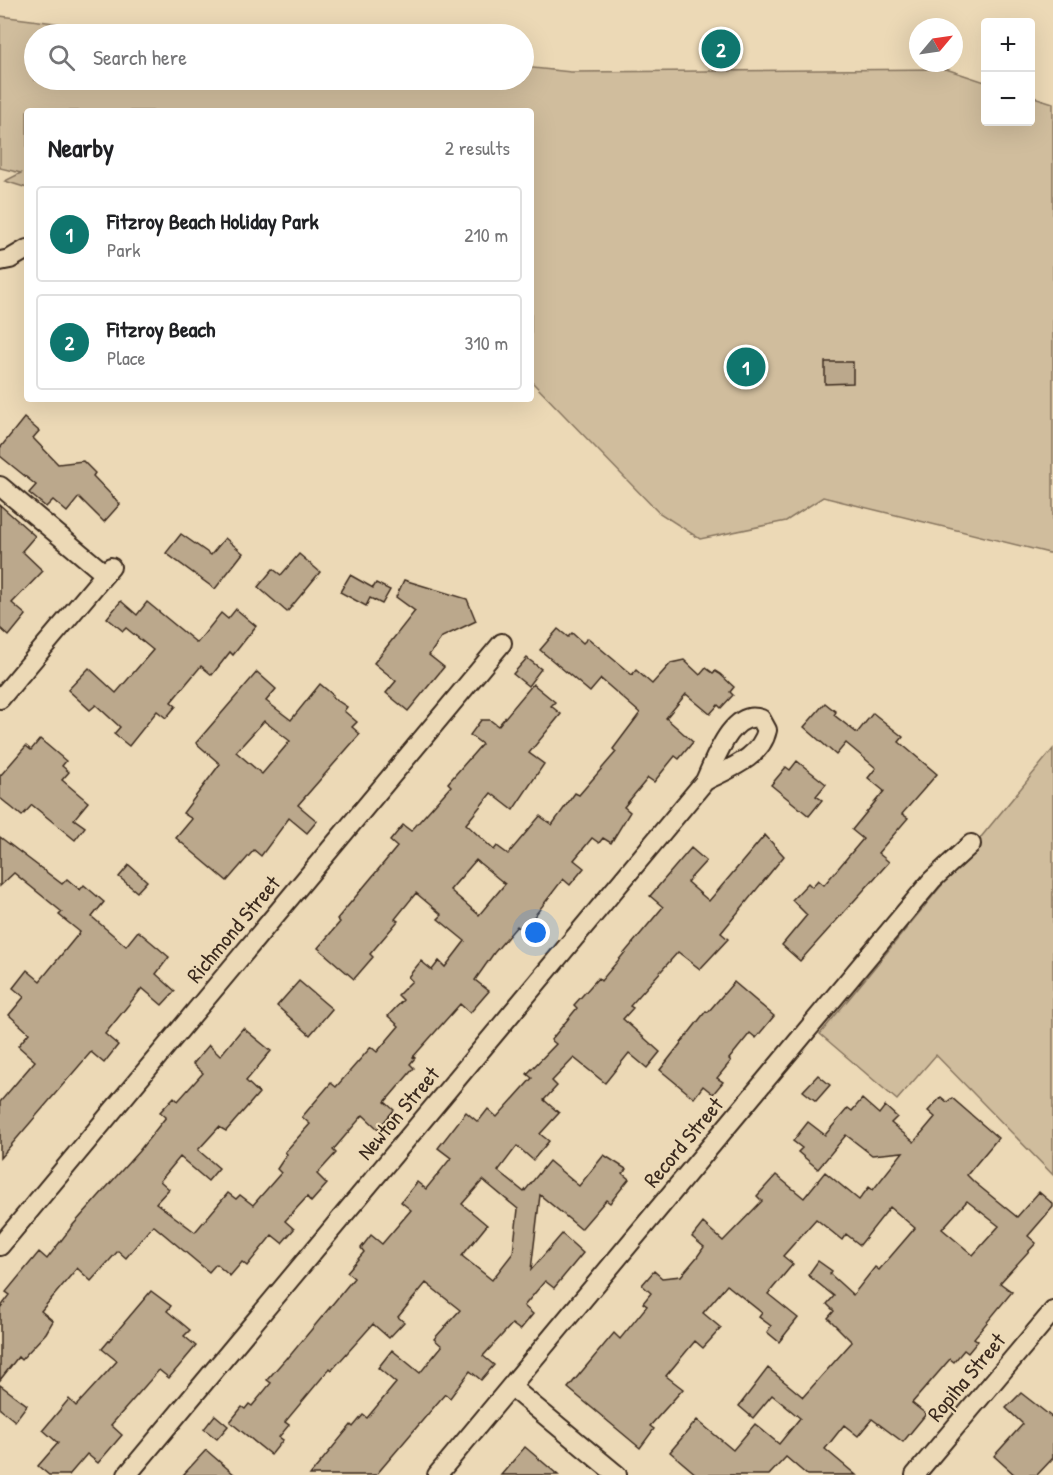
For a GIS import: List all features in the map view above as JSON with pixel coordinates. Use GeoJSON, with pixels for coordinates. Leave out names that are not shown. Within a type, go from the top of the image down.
{"type":"FeatureCollection","features":[{"type":"Feature","properties":{"kind":"street"},"geometry":{"type":"LineString","coordinates":[[5,260],[24,250]]}},
{"type":"Feature","properties":{"kind":"street"},"geometry":{"type":"LineString","coordinates":[[0,486],[108,570],[0,699]]}},
{"type":"Feature","properties":{"kind":"street","name":"Richmond Street"},"geometry":{"type":"LineString","coordinates":[[0,1246],[502,643]]}},
{"type":"Feature","properties":{"kind":"street","name":"Newton Street"},"geometry":{"type":"LineString","coordinates":[[127,1475],[705,782]]}},
{"type":"Feature","properties":{"kind":"street","name":"Record Street"},"geometry":{"type":"LineString","coordinates":[[437,1475],[932,880],[971,844]]}},
{"type":"Feature","properties":{"kind":"street","name":"Ropiha Street"},"geometry":{"type":"LineString","coordinates":[[915,1475],[1053,1311]]}},
{"type":"Feature","properties":{"kind":"street"},"geometry":{"type":"LineString","coordinates":[[511,1387],[617,1475]]}},
{"type":"Feature","properties":{"kind":"shaded area"},"geometry":{"type":"Polygon","coordinates":[[[0,16],[63,24],[24,24],[24,90],[534,90],[534,68],[571,72],[909,69],[909,72],[955,72],[981,81],[981,126],[1035,126],[1035,97],[1053,103],[1053,554],[823,497],[786,521],[700,539],[658,512],[534,384],[534,108],[24,108],[24,187],[5,181],[21,173],[0,168],[0,16]]]}},
{"type":"Feature","properties":{"kind":"shaded area"},"geometry":{"type":"Polygon","coordinates":[[[1053,749],[1053,1175],[936,1055],[897,1100],[820,1034],[1053,749]]]}},
{"type":"Feature","properties":{"kind":"building"},"geometry":{"type":"Polygon","coordinates":[[[825,362],[853,362],[853,383],[825,384],[825,362]]]}},
{"type":"Feature","properties":{"kind":"building"},"geometry":{"type":"Polygon","coordinates":[[[24,418],[39,431],[33,438],[58,464],[83,461],[95,473],[93,476],[120,504],[104,522],[79,497],[67,512],[53,500],[46,507],[29,493],[36,485],[0,456],[0,448],[24,418]]]}},
{"type":"Feature","properties":{"kind":"building"},"geometry":{"type":"Polygon","coordinates":[[[0,505],[35,536],[22,551],[43,571],[12,603],[26,615],[9,636],[0,628],[0,505]]]}},
{"type":"Feature","properties":{"kind":"building"},"geometry":{"type":"Polygon","coordinates":[[[181,534],[211,555],[225,538],[243,553],[215,589],[166,553],[181,534]]]}},
{"type":"Feature","properties":{"kind":"building"},"geometry":{"type":"Polygon","coordinates":[[[299,554],[320,572],[287,612],[258,587],[273,569],[281,575],[299,554]]]}},
{"type":"Feature","properties":{"kind":"building"},"geometry":{"type":"Polygon","coordinates":[[[350,575],[373,588],[376,583],[390,590],[382,604],[370,598],[366,606],[340,592],[350,575]]]}},
{"type":"Feature","properties":{"kind":"building"},"geometry":{"type":"Polygon","coordinates":[[[404,580],[467,599],[476,621],[442,637],[429,655],[444,667],[408,711],[386,693],[396,681],[374,663],[415,611],[396,597],[404,580]]]}},
{"type":"Feature","properties":{"kind":"building"},"geometry":{"type":"Polygon","coordinates":[[[121,601],[137,615],[147,602],[197,643],[221,613],[228,619],[236,609],[256,626],[233,655],[230,652],[212,675],[201,666],[171,702],[176,706],[166,718],[157,711],[129,746],[114,734],[120,727],[96,705],[90,710],[68,690],[89,668],[116,693],[153,650],[126,628],[123,631],[107,618],[121,601]]]}},
{"type":"Feature","properties":{"kind":"building"},"geometry":{"type":"Polygon","coordinates":[[[558,629],[568,637],[572,633],[583,643],[588,638],[632,675],[636,670],[652,684],[671,663],[684,660],[700,675],[706,668],[713,673],[715,671],[720,674],[734,687],[730,692],[733,695],[721,708],[718,705],[710,714],[686,694],[666,718],[693,742],[679,759],[675,756],[654,782],[648,778],[624,807],[630,812],[611,843],[603,838],[599,843],[592,838],[574,860],[584,868],[570,885],[563,879],[523,931],[517,926],[494,953],[475,980],[489,991],[470,1013],[460,1004],[413,1057],[415,1058],[410,1064],[414,1068],[385,1102],[394,1110],[378,1129],[363,1115],[333,1150],[336,1153],[317,1174],[327,1184],[311,1202],[307,1197],[285,1221],[294,1229],[282,1243],[272,1235],[247,1266],[242,1262],[230,1276],[216,1264],[209,1272],[153,1225],[126,1258],[118,1251],[91,1281],[77,1268],[41,1311],[53,1321],[46,1333],[21,1360],[18,1357],[0,1380],[0,1308],[10,1295],[6,1292],[39,1252],[47,1259],[73,1225],[139,1151],[166,1117],[160,1112],[174,1097],[178,1101],[203,1073],[193,1064],[209,1045],[220,1056],[243,1028],[271,1051],[246,1081],[259,1093],[226,1131],[219,1127],[198,1150],[219,1168],[208,1181],[180,1157],[160,1181],[169,1189],[156,1203],[195,1232],[228,1193],[236,1199],[240,1195],[253,1205],[281,1173],[277,1169],[287,1154],[285,1152],[310,1124],[302,1117],[331,1083],[336,1087],[371,1047],[377,1052],[399,1026],[388,1016],[403,1000],[398,995],[412,981],[408,977],[421,961],[432,970],[439,961],[445,967],[465,941],[438,919],[442,915],[416,893],[395,919],[398,921],[370,954],[373,957],[354,979],[318,948],[340,922],[337,919],[397,847],[390,841],[403,825],[411,831],[451,786],[448,783],[482,744],[470,735],[481,720],[490,720],[498,726],[533,684],[555,702],[551,706],[561,714],[529,753],[544,764],[513,810],[491,793],[466,824],[494,850],[497,846],[508,854],[540,816],[552,825],[575,793],[579,795],[616,752],[613,749],[640,713],[601,679],[590,692],[540,650],[558,629]],[[476,860],[450,890],[479,915],[505,884],[476,860]]]}},
{"type":"Feature","properties":{"kind":"building"},"geometry":{"type":"Polygon","coordinates":[[[527,658],[541,669],[528,686],[513,674],[527,658]]]}},
{"type":"Feature","properties":{"kind":"building"},"geometry":{"type":"Polygon","coordinates":[[[257,672],[276,689],[266,701],[291,720],[320,684],[333,695],[332,697],[347,707],[344,711],[357,722],[352,727],[360,734],[298,805],[317,821],[307,833],[289,818],[261,856],[254,850],[227,881],[176,838],[192,819],[183,813],[220,764],[196,743],[257,672]],[[264,721],[236,752],[262,774],[290,741],[264,721]]]}},
{"type":"Feature","properties":{"kind":"building"},"geometry":{"type":"Polygon","coordinates":[[[825,703],[836,712],[834,715],[857,733],[873,713],[903,737],[899,742],[937,774],[902,814],[908,818],[878,853],[889,862],[800,961],[782,945],[807,915],[792,900],[808,883],[812,887],[818,880],[824,885],[863,839],[852,830],[884,791],[868,778],[876,768],[846,743],[836,755],[804,727],[825,703]]]}},
{"type":"Feature","properties":{"kind":"building"},"geometry":{"type":"Polygon","coordinates":[[[40,739],[66,761],[62,766],[69,772],[62,780],[88,802],[74,819],[85,827],[75,840],[32,805],[22,816],[0,798],[0,776],[26,746],[31,750],[40,739]]]}},
{"type":"Feature","properties":{"kind":"building"},"geometry":{"type":"Polygon","coordinates":[[[797,761],[826,784],[816,796],[822,800],[809,816],[771,785],[786,767],[790,770],[797,761]]]}},
{"type":"Feature","properties":{"kind":"building"},"geometry":{"type":"Polygon","coordinates":[[[765,835],[784,856],[721,933],[728,939],[700,969],[678,952],[630,1006],[633,1008],[623,1019],[660,1052],[647,1068],[629,1053],[605,1083],[574,1058],[552,1081],[557,1086],[544,1100],[559,1113],[540,1134],[549,1141],[533,1160],[517,1146],[498,1171],[524,1192],[549,1161],[579,1186],[604,1155],[626,1169],[623,1174],[629,1179],[610,1203],[606,1200],[581,1229],[540,1195],[531,1270],[562,1234],[583,1253],[554,1288],[545,1281],[524,1306],[533,1314],[520,1330],[512,1324],[483,1356],[494,1365],[481,1380],[470,1371],[450,1398],[445,1394],[376,1475],[310,1475],[351,1425],[353,1427],[363,1415],[367,1418],[396,1383],[378,1368],[392,1350],[420,1373],[442,1346],[434,1339],[460,1310],[426,1283],[398,1317],[404,1322],[389,1338],[373,1324],[332,1370],[330,1368],[285,1422],[289,1425],[279,1437],[283,1440],[271,1455],[230,1422],[242,1407],[245,1409],[249,1404],[252,1406],[271,1383],[267,1380],[354,1278],[347,1272],[364,1252],[361,1248],[371,1235],[382,1244],[411,1210],[401,1202],[417,1182],[426,1189],[451,1158],[438,1148],[466,1112],[478,1122],[488,1109],[497,1117],[532,1078],[527,1074],[556,1044],[551,1040],[577,1008],[574,1005],[598,978],[601,981],[663,907],[650,896],[691,848],[706,861],[687,882],[709,901],[765,835]],[[483,1180],[462,1204],[487,1225],[462,1256],[492,1280],[513,1253],[518,1209],[483,1180]]]}},
{"type":"Feature","properties":{"kind":"building"},"geometry":{"type":"Polygon","coordinates":[[[0,837],[62,884],[67,879],[80,890],[84,885],[104,902],[92,917],[126,946],[138,931],[169,957],[156,974],[175,991],[162,1005],[142,988],[105,1034],[118,1045],[104,1063],[91,1052],[0,1158],[0,1102],[35,1061],[18,1046],[29,1033],[9,1015],[24,997],[13,988],[27,970],[40,981],[80,932],[59,915],[62,912],[14,873],[0,886],[0,837]]]}},
{"type":"Feature","properties":{"kind":"building"},"geometry":{"type":"Polygon","coordinates":[[[129,865],[147,881],[137,892],[119,877],[129,865]]]}},
{"type":"Feature","properties":{"kind":"building"},"geometry":{"type":"Polygon","coordinates":[[[299,981],[332,1009],[310,1035],[277,1006],[299,981]]]}},
{"type":"Feature","properties":{"kind":"building"},"geometry":{"type":"Polygon","coordinates":[[[734,982],[774,1016],[756,1038],[750,1033],[729,1059],[731,1061],[717,1078],[723,1082],[713,1094],[703,1086],[694,1098],[660,1070],[706,1011],[708,1012],[734,982]]]}},
{"type":"Feature","properties":{"kind":"building"},"geometry":{"type":"Polygon","coordinates":[[[818,1075],[830,1085],[816,1101],[803,1091],[818,1075]]]}},
{"type":"Feature","properties":{"kind":"building"},"geometry":{"type":"Polygon","coordinates":[[[941,1097],[947,1102],[952,1098],[998,1138],[967,1175],[1017,1217],[1039,1192],[1053,1204],[1053,1207],[1028,1236],[1036,1243],[1000,1283],[1012,1292],[974,1338],[978,1341],[968,1353],[964,1350],[954,1362],[950,1359],[912,1403],[926,1414],[903,1442],[872,1419],[858,1436],[844,1425],[825,1449],[856,1475],[807,1475],[786,1457],[769,1475],[697,1475],[670,1452],[697,1420],[733,1450],[755,1424],[779,1444],[800,1418],[772,1395],[753,1418],[739,1406],[768,1368],[803,1397],[852,1342],[828,1318],[834,1311],[827,1304],[834,1296],[808,1275],[818,1261],[832,1271],[830,1274],[853,1295],[875,1267],[879,1270],[915,1228],[890,1207],[860,1245],[846,1234],[842,1240],[816,1219],[783,1256],[793,1264],[768,1294],[798,1318],[779,1342],[767,1332],[771,1326],[759,1317],[762,1313],[727,1285],[703,1313],[721,1328],[703,1348],[695,1341],[666,1376],[683,1389],[650,1426],[654,1429],[640,1448],[568,1388],[614,1333],[620,1339],[647,1306],[643,1303],[651,1293],[642,1285],[654,1271],[662,1278],[681,1276],[697,1257],[704,1247],[692,1237],[703,1223],[723,1241],[762,1201],[757,1196],[776,1175],[804,1198],[825,1172],[859,1200],[869,1187],[873,1190],[903,1152],[872,1155],[846,1135],[818,1169],[798,1152],[802,1148],[793,1141],[808,1122],[825,1135],[848,1108],[852,1111],[862,1099],[879,1114],[885,1106],[897,1117],[891,1123],[914,1142],[935,1117],[928,1111],[941,1097]],[[967,1201],[942,1229],[973,1255],[999,1226],[967,1201]]]}},
{"type":"Feature","properties":{"kind":"building"},"geometry":{"type":"Polygon","coordinates":[[[151,1291],[171,1306],[167,1311],[190,1330],[184,1336],[196,1346],[169,1378],[159,1370],[111,1425],[122,1435],[98,1463],[87,1454],[69,1475],[49,1475],[38,1466],[58,1443],[43,1430],[69,1399],[76,1406],[117,1361],[102,1349],[151,1291]]]}},
{"type":"Feature","properties":{"kind":"building"},"geometry":{"type":"Polygon","coordinates":[[[0,1385],[27,1405],[15,1421],[0,1409],[0,1385]]]}},
{"type":"Feature","properties":{"kind":"building"},"geometry":{"type":"Polygon","coordinates":[[[1021,1393],[1053,1418],[1053,1458],[1037,1475],[1015,1475],[994,1456],[1023,1424],[1006,1408],[1021,1393]]]}},
{"type":"Feature","properties":{"kind":"building"},"geometry":{"type":"Polygon","coordinates":[[[215,1415],[228,1426],[217,1439],[204,1429],[215,1415]]]}},
{"type":"Feature","properties":{"kind":"building"},"geometry":{"type":"Polygon","coordinates":[[[525,1447],[558,1475],[501,1475],[525,1447]]]}},
{"type":"Feature","properties":{"kind":"building"},"geometry":{"type":"Polygon","coordinates":[[[206,1450],[235,1475],[183,1475],[206,1450]]]}},
{"type":"Feature","properties":{"kind":"place","name":"Fitzroy Beach"},"geometry":{"type":"Point","coordinates":[721,49]}},
{"type":"Feature","properties":{"kind":"place","name":"Fitzroy Beach Holiday Park"},"geometry":{"type":"Point","coordinates":[746,367]}}]}
